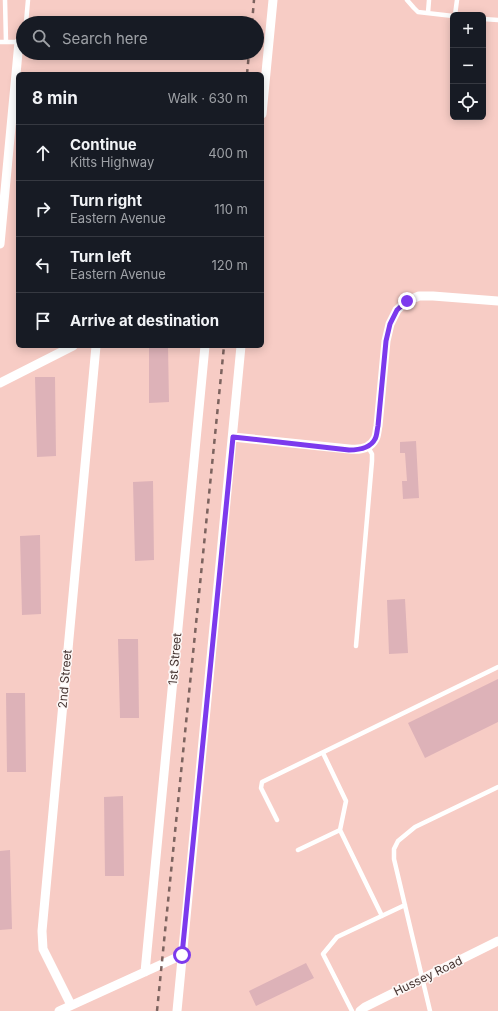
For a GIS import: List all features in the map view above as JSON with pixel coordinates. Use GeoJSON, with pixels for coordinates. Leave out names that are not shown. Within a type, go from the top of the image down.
{"type":"FeatureCollection","features":[{"type":"Feature","properties":{"kind":"street"},"geometry":{"type":"LineString","coordinates":[[264,93],[273,0]]}},
{"type":"Feature","properties":{"kind":"street"},"geometry":{"type":"LineString","coordinates":[[18,72],[19,60]]}},
{"type":"Feature","properties":{"kind":"street"},"geometry":{"type":"LineString","coordinates":[[0,244],[16,87]]}},
{"type":"Feature","properties":{"kind":"street"},"geometry":{"type":"LineString","coordinates":[[233,437],[349,450],[359,450],[368,447],[375,439],[378,426],[386,341],[390,324],[397,310],[407,301],[419,296],[498,301]]}},
{"type":"Feature","properties":{"kind":"street"},"geometry":{"type":"LineString","coordinates":[[0,383],[69,348]]}},
{"type":"Feature","properties":{"kind":"street","name":"2nd Street"},"geometry":{"type":"LineString","coordinates":[[71,1005],[43,949],[42,931],[96,348]]}},
{"type":"Feature","properties":{"kind":"street","name":"1st Street"},"geometry":{"type":"LineString","coordinates":[[144,972],[205,348]]}},
{"type":"Feature","properties":{"kind":"street"},"geometry":{"type":"LineString","coordinates":[[177,1011],[241,348]]}},
{"type":"Feature","properties":{"kind":"street","name":"Hussey Road"},"geometry":{"type":"LineString","coordinates":[[364,1010],[422,979],[498,942]]}},
{"type":"Feature","properties":{"kind":"street"},"geometry":{"type":"LineString","coordinates":[[59,1011],[182,955]]}},
{"type":"Feature","properties":{"kind":"lane"},"geometry":{"type":"LineString","coordinates":[[5,0],[6,42]]}},
{"type":"Feature","properties":{"kind":"lane"},"geometry":{"type":"LineString","coordinates":[[27,16],[28,0]]}},
{"type":"Feature","properties":{"kind":"lane"},"geometry":{"type":"LineString","coordinates":[[407,0],[418,12],[450,15]]}},
{"type":"Feature","properties":{"kind":"lane"},"geometry":{"type":"LineString","coordinates":[[428,13],[429,0]]}},
{"type":"Feature","properties":{"kind":"lane"},"geometry":{"type":"LineString","coordinates":[[455,12],[457,0]]}},
{"type":"Feature","properties":{"kind":"lane"},"geometry":{"type":"LineString","coordinates":[[486,19],[498,20]]}},
{"type":"Feature","properties":{"kind":"lane"},"geometry":{"type":"LineString","coordinates":[[0,42],[16,39]]}},
{"type":"Feature","properties":{"kind":"lane"},"geometry":{"type":"LineString","coordinates":[[356,646],[372,461],[372,454],[368,447]]}},
{"type":"Feature","properties":{"kind":"lane"},"geometry":{"type":"LineString","coordinates":[[278,820],[261,788],[262,782],[498,667]]}},
{"type":"Feature","properties":{"kind":"lane"},"geometry":{"type":"LineString","coordinates":[[323,753],[346,801],[340,830],[382,916]]}},
{"type":"Feature","properties":{"kind":"lane"},"geometry":{"type":"LineString","coordinates":[[430,1011],[394,859],[394,849],[398,841],[415,827],[498,787]]}},
{"type":"Feature","properties":{"kind":"lane"},"geometry":{"type":"LineString","coordinates":[[298,850],[340,830]]}},
{"type":"Feature","properties":{"kind":"lane"},"geometry":{"type":"LineString","coordinates":[[352,1011],[323,954],[337,937],[405,905]]}},
{"type":"Feature","properties":{"kind":"building"},"geometry":{"type":"Polygon","coordinates":[[[149,348],[168,348],[169,402],[149,403],[149,348]]]}},
{"type":"Feature","properties":{"kind":"building"},"geometry":{"type":"Polygon","coordinates":[[[35,377],[55,377],[56,456],[37,457],[35,377]]]}},
{"type":"Feature","properties":{"kind":"building"},"geometry":{"type":"Polygon","coordinates":[[[416,441],[419,498],[403,499],[402,481],[407,481],[405,453],[400,453],[400,442],[416,441]]]}},
{"type":"Feature","properties":{"kind":"building"},"geometry":{"type":"Polygon","coordinates":[[[153,481],[154,560],[135,561],[133,482],[153,481]]]}},
{"type":"Feature","properties":{"kind":"building"},"geometry":{"type":"Polygon","coordinates":[[[40,535],[41,614],[22,615],[20,536],[40,535]]]}},
{"type":"Feature","properties":{"kind":"building"},"geometry":{"type":"Polygon","coordinates":[[[405,599],[408,653],[389,654],[387,600],[405,599]]]}},
{"type":"Feature","properties":{"kind":"building"},"geometry":{"type":"Polygon","coordinates":[[[118,639],[138,639],[139,718],[120,718],[118,639]]]}},
{"type":"Feature","properties":{"kind":"building"},"geometry":{"type":"Polygon","coordinates":[[[498,679],[498,722],[425,758],[408,723],[498,679]]]}},
{"type":"Feature","properties":{"kind":"building"},"geometry":{"type":"Polygon","coordinates":[[[6,693],[25,693],[26,772],[7,772],[6,693]]]}},
{"type":"Feature","properties":{"kind":"building"},"geometry":{"type":"Polygon","coordinates":[[[123,796],[124,876],[105,876],[104,797],[123,796]]]}},
{"type":"Feature","properties":{"kind":"building"},"geometry":{"type":"Polygon","coordinates":[[[10,850],[12,929],[0,930],[0,851],[10,850]]]}},
{"type":"Feature","properties":{"kind":"building"},"geometry":{"type":"Polygon","coordinates":[[[306,963],[314,978],[256,1006],[249,991],[306,963]]]}},
{"type":"Feature","properties":{"kind":"railway"},"geometry":{"type":"LineString","coordinates":[[253,16],[254,0]]}},
{"type":"Feature","properties":{"kind":"railway"},"geometry":{"type":"LineString","coordinates":[[247,72],[248,60]]}},
{"type":"Feature","properties":{"kind":"railway"},"geometry":{"type":"LineString","coordinates":[[157,1011],[224,348]]}},
{"type":"Feature","properties":{"kind":"route"},"geometry":{"type":"LineString","coordinates":[[182,955],[233,437],[349,450],[359,450],[368,447],[375,439],[378,426],[386,341],[390,324],[397,310],[407,301]]}}]}
